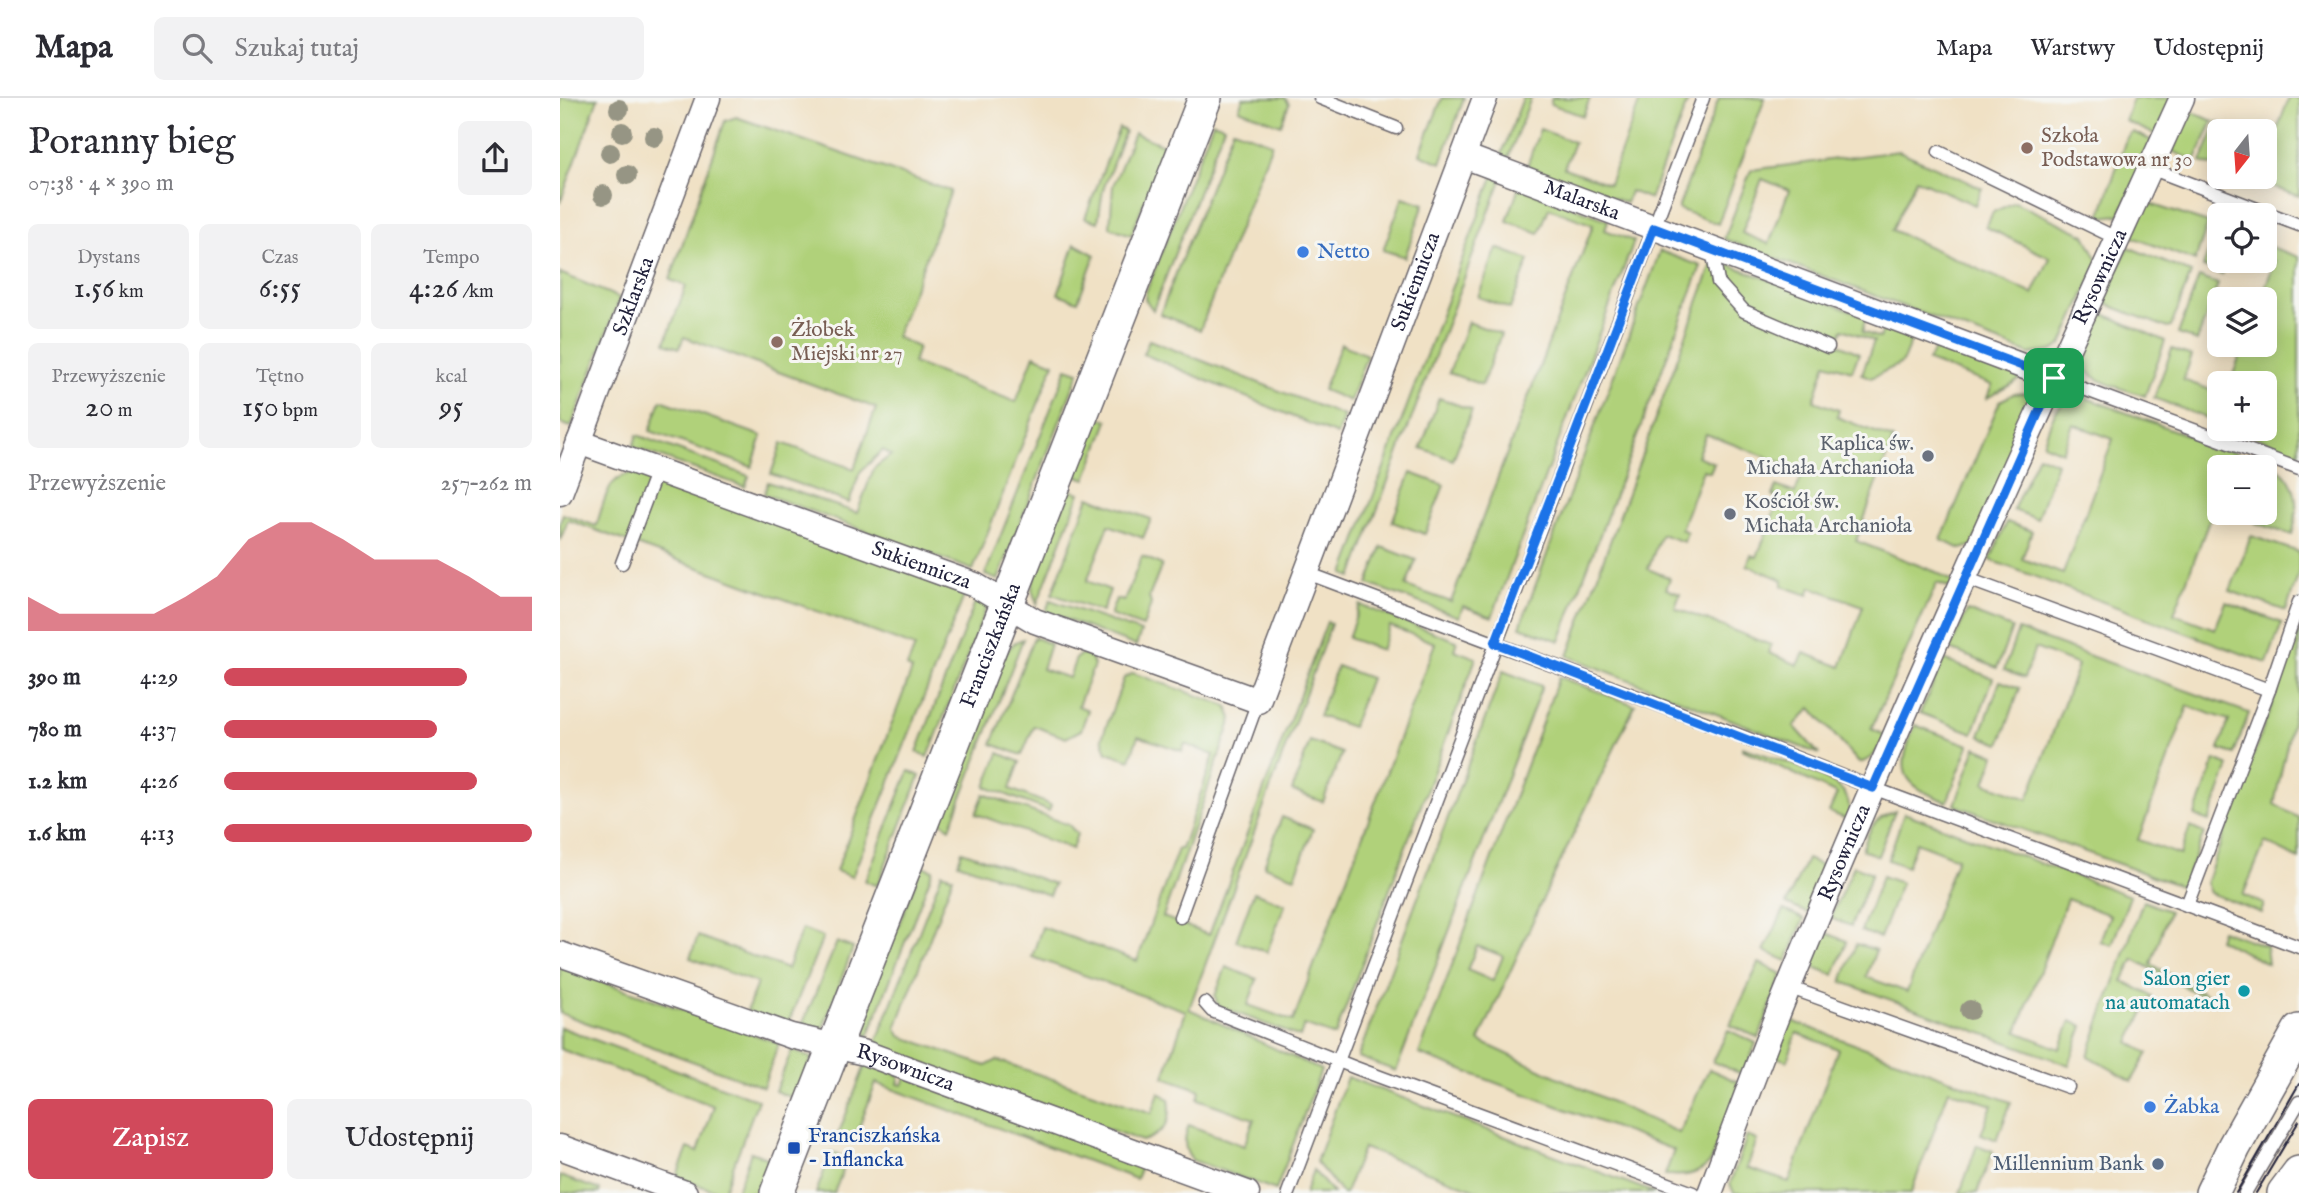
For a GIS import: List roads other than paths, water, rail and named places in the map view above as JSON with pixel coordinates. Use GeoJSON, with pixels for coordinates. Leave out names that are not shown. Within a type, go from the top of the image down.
{"type":"FeatureCollection","features":[{"type":"Feature","properties":{"kind":"street","name":"Szklarska"},"geometry":{"type":"LineString","coordinates":[[560,493],[708,98]]}},
{"type":"Feature","properties":{"kind":"street","name":"Franciszkańska"},"geometry":{"type":"LineString","coordinates":[[777,1193],[1205,98]]}},
{"type":"Feature","properties":{"kind":"street","name":"Sukiennicza"},"geometry":{"type":"LineString","coordinates":[[579,442],[964,580],[1035,621],[1258,701],[1485,98]]}},
{"type":"Feature","properties":{"kind":"street","name":"Rysownicza"},"geometry":{"type":"LineString","coordinates":[[1710,1193],[1788,987],[1873,788],[2054,378],[2182,98]]}},
{"type":"Feature","properties":{"kind":"street","name":"Malarska"},"geometry":{"type":"LineString","coordinates":[[1464,156],[2054,378]]}},
{"type":"Feature","properties":{"kind":"street","name":"Rysownicza"},"geometry":{"type":"LineString","coordinates":[[560,954],[791,1036],[865,1053],[1247,1193]]}},
{"type":"Feature","properties":{"kind":"street"},"geometry":{"type":"LineString","coordinates":[[2212,1193],[2234,1147],[2299,1031]]}},
{"type":"Feature","properties":{"kind":"street"},"geometry":{"type":"LineString","coordinates":[[560,1147],[685,1193]]}},
{"type":"Feature","properties":{"kind":"street"},"geometry":{"type":"LineString","coordinates":[[2284,1193],[2299,1173]]}},
{"type":"Feature","properties":{"kind":"lane"},"geometry":{"type":"LineString","coordinates":[[1320,98],[1396,128]]}},
{"type":"Feature","properties":{"kind":"lane"},"geometry":{"type":"LineString","coordinates":[[1288,1193],[1703,98]]}},
{"type":"Feature","properties":{"kind":"lane"},"geometry":{"type":"LineString","coordinates":[[1939,152],[2118,239]]}},
{"type":"Feature","properties":{"kind":"lane"},"geometry":{"type":"LineString","coordinates":[[2150,168],[2299,225]]}},
{"type":"Feature","properties":{"kind":"lane"},"geometry":{"type":"LineString","coordinates":[[1712,250],[1718,282],[1744,311],[1828,347]]}},
{"type":"Feature","properties":{"kind":"lane"},"geometry":{"type":"LineString","coordinates":[[2054,378],[2299,469]]}},
{"type":"Feature","properties":{"kind":"lane"},"geometry":{"type":"LineString","coordinates":[[622,564],[657,470]]}},
{"type":"Feature","properties":{"kind":"lane"},"geometry":{"type":"LineString","coordinates":[[1307,573],[2299,947]]}},
{"type":"Feature","properties":{"kind":"lane"},"geometry":{"type":"LineString","coordinates":[[1965,579],[2269,690]]}},
{"type":"Feature","properties":{"kind":"lane"},"geometry":{"type":"LineString","coordinates":[[2187,905],[2269,690],[2299,601]]}},
{"type":"Feature","properties":{"kind":"lane","name":"Sukiennicza"},"geometry":{"type":"LineString","coordinates":[[1180,917],[1258,701]]}},
{"type":"Feature","properties":{"kind":"lane"},"geometry":{"type":"LineString","coordinates":[[1788,987],[2068,1087]]}},
{"type":"Feature","properties":{"kind":"lane"},"geometry":{"type":"LineString","coordinates":[[1205,1003],[1212,1011],[1338,1061],[1693,1193]]}},
{"type":"Feature","properties":{"kind":"lane"},"geometry":{"type":"LineString","coordinates":[[2245,1193],[2299,1102]]}},
{"type":"Feature","properties":{"kind":"tram line"},"geometry":{"type":"LineString","coordinates":[[2236,1193],[2299,1084]]}},
{"type":"Feature","properties":{"kind":"tram line"},"geometry":{"type":"LineString","coordinates":[[2256,1193],[2299,1121]]}},
{"type":"Feature","properties":{"kind":"place","name":"Szkoła Podstawowa nr 30"},"geometry":{"type":"Point","coordinates":[2027,148]}},
{"type":"Feature","properties":{"kind":"place","name":"Netto"},"geometry":{"type":"Point","coordinates":[1303,252]}},
{"type":"Feature","properties":{"kind":"place","name":"Żłobek Miejski nr 27"},"geometry":{"type":"Point","coordinates":[777,342]}},
{"type":"Feature","properties":{"kind":"place","name":"Kaplica św. Michała Archanioła"},"geometry":{"type":"Point","coordinates":[1928,456]}},
{"type":"Feature","properties":{"kind":"place","name":"Kościół św. Michała Archanioła"},"geometry":{"type":"Point","coordinates":[1730,514]}},
{"type":"Feature","properties":{"kind":"place","name":"Salon gier na automatach"},"geometry":{"type":"Point","coordinates":[2244,991]}},
{"type":"Feature","properties":{"kind":"place","name":"Żabka"},"geometry":{"type":"Point","coordinates":[2150,1107]}},
{"type":"Feature","properties":{"kind":"place","name":"Franciszkańska - Inflancka"},"geometry":{"type":"Point","coordinates":[794,1148]}},
{"type":"Feature","properties":{"kind":"place","name":"Millennium Bank"},"geometry":{"type":"Point","coordinates":[2158,1164]}}]}
